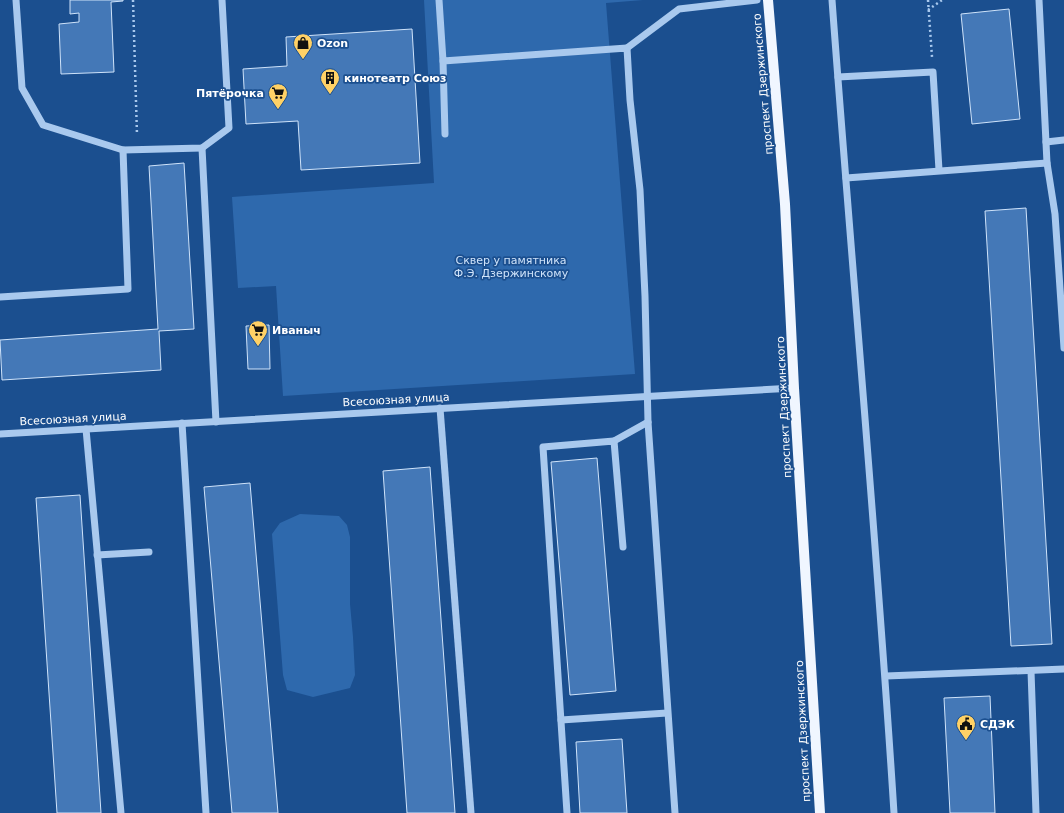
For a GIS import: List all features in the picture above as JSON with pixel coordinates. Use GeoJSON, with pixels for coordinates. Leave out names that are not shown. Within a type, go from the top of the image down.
{"type":"FeatureCollection","features":[{"type":"Feature","properties":{"kind":"main road","name":"проспект Дзержинского"},"geometry":{"type":"LineString","coordinates":[[768,0],[785,204],[794,388],[820,813]]}},
{"type":"Feature","properties":{"kind":"street"},"geometry":{"type":"LineString","coordinates":[[16,0],[22,88],[43,125],[123,150],[202,148],[229,128],[222,0]]}},
{"type":"Feature","properties":{"kind":"street"},"geometry":{"type":"LineString","coordinates":[[439,0],[444,134]]}},
{"type":"Feature","properties":{"kind":"street"},"geometry":{"type":"LineString","coordinates":[[442,61],[627,48],[679,9],[757,0]]}},
{"type":"Feature","properties":{"kind":"street"},"geometry":{"type":"LineString","coordinates":[[832,0],[886,676],[894,813]]}},
{"type":"Feature","properties":{"kind":"street"},"geometry":{"type":"LineString","coordinates":[[1039,0],[1047,163],[1055,214],[1064,348]]}},
{"type":"Feature","properties":{"kind":"street"},"geometry":{"type":"LineString","coordinates":[[627,48],[630,100],[640,190],[646,296],[648,422],[675,813]]}},
{"type":"Feature","properties":{"kind":"street"},"geometry":{"type":"LineString","coordinates":[[838,77],[933,72],[939,170]]}},
{"type":"Feature","properties":{"kind":"street"},"geometry":{"type":"LineString","coordinates":[[1046,142],[1064,140]]}},
{"type":"Feature","properties":{"kind":"street"},"geometry":{"type":"LineString","coordinates":[[202,148],[216,422]]}},
{"type":"Feature","properties":{"kind":"street"},"geometry":{"type":"LineString","coordinates":[[0,297],[128,289],[123,150]]}},
{"type":"Feature","properties":{"kind":"street"},"geometry":{"type":"LineString","coordinates":[[846,178],[1047,163]]}},
{"type":"Feature","properties":{"kind":"street","name":"Всесоюзная улица"},"geometry":{"type":"LineString","coordinates":[[0,434],[794,388]]}},
{"type":"Feature","properties":{"kind":"street"},"geometry":{"type":"LineString","coordinates":[[440,408],[471,813]]}},
{"type":"Feature","properties":{"kind":"street"},"geometry":{"type":"LineString","coordinates":[[567,813],[543,448],[614,441],[648,422]]}},
{"type":"Feature","properties":{"kind":"street"},"geometry":{"type":"LineString","coordinates":[[182,423],[206,813]]}},
{"type":"Feature","properties":{"kind":"street"},"geometry":{"type":"LineString","coordinates":[[86,429],[122,813]]}},
{"type":"Feature","properties":{"kind":"street"},"geometry":{"type":"LineString","coordinates":[[614,441],[623,547]]}},
{"type":"Feature","properties":{"kind":"street"},"geometry":{"type":"LineString","coordinates":[[97,555],[149,552]]}},
{"type":"Feature","properties":{"kind":"street"},"geometry":{"type":"LineString","coordinates":[[886,676],[1064,669]]}},
{"type":"Feature","properties":{"kind":"street"},"geometry":{"type":"LineString","coordinates":[[1031,670],[1036,813]]}},
{"type":"Feature","properties":{"kind":"street"},"geometry":{"type":"LineString","coordinates":[[561,720],[668,712]]}},
{"type":"Feature","properties":{"kind":"path"},"geometry":{"type":"LineString","coordinates":[[133,0],[138,150]]}},
{"type":"Feature","properties":{"kind":"path"},"geometry":{"type":"LineString","coordinates":[[928,0],[933,72]]}},
{"type":"Feature","properties":{"kind":"path"},"geometry":{"type":"LineString","coordinates":[[928,10],[942,0]]}},
{"type":"Feature","properties":{"kind":"green space","name":"Сквер у памятника Ф.Э. Дзержинскому"},"geometry":{"type":"Polygon","coordinates":[[[424,0],[643,0],[606,3],[635,374],[283,396],[276,286],[238,288],[232,197],[434,183],[424,0]]]}},
{"type":"Feature","properties":{"kind":"green space"},"geometry":{"type":"Polygon","coordinates":[[[300,514],[339,516],[347,525],[350,537],[350,604],[355,675],[350,688],[313,697],[287,690],[283,675],[272,534],[280,523],[300,514]]]}},
{"type":"Feature","properties":{"kind":"building"},"geometry":{"type":"Polygon","coordinates":[[[70,0],[123,0],[111,2],[114,72],[61,74],[59,24],[79,22],[79,13],[70,14],[70,0]]]}},
{"type":"Feature","properties":{"kind":"building"},"geometry":{"type":"Polygon","coordinates":[[[1009,9],[1020,119],[972,124],[961,14],[1009,9]]]}},
{"type":"Feature","properties":{"kind":"building","name":"кинотеатр Союз"},"geometry":{"type":"Polygon","coordinates":[[[412,29],[420,163],[301,170],[298,121],[246,124],[243,69],[287,66],[286,37],[412,29]]]}},
{"type":"Feature","properties":{"kind":"building"},"geometry":{"type":"Polygon","coordinates":[[[184,163],[194,329],[159,331],[161,370],[2,380],[0,340],[158,329],[149,166],[184,163]]]}},
{"type":"Feature","properties":{"kind":"building"},"geometry":{"type":"Polygon","coordinates":[[[1026,208],[1052,644],[1011,646],[985,211],[1026,208]]]}},
{"type":"Feature","properties":{"kind":"building","name":"Иваныч"},"geometry":{"type":"Polygon","coordinates":[[[269,325],[270,369],[248,369],[246,326],[269,325]]]}},
{"type":"Feature","properties":{"kind":"building"},"geometry":{"type":"Polygon","coordinates":[[[597,458],[616,691],[570,695],[551,462],[597,458]]]}},
{"type":"Feature","properties":{"kind":"building"},"geometry":{"type":"Polygon","coordinates":[[[430,467],[455,813],[407,813],[383,471],[430,467]]]}},
{"type":"Feature","properties":{"kind":"building"},"geometry":{"type":"Polygon","coordinates":[[[250,483],[278,813],[232,813],[204,487],[250,483]]]}},
{"type":"Feature","properties":{"kind":"building"},"geometry":{"type":"Polygon","coordinates":[[[80,495],[101,813],[57,813],[36,498],[80,495]]]}},
{"type":"Feature","properties":{"kind":"building"},"geometry":{"type":"Polygon","coordinates":[[[990,696],[995,813],[950,813],[944,698],[990,696]]]}},
{"type":"Feature","properties":{"kind":"building"},"geometry":{"type":"Polygon","coordinates":[[[622,739],[627,813],[580,813],[576,742],[622,739]]]}},
{"type":"Feature","properties":{"kind":"place","name":"Ozon"},"geometry":{"type":"Point","coordinates":[303,60]}},
{"type":"Feature","properties":{"kind":"place","name":"кинотеатр Союз"},"geometry":{"type":"Point","coordinates":[330,95]}},
{"type":"Feature","properties":{"kind":"place","name":"Пятёрочка"},"geometry":{"type":"Point","coordinates":[278,110]}},
{"type":"Feature","properties":{"kind":"place","name":"Иваныч"},"geometry":{"type":"Point","coordinates":[258,347]}},
{"type":"Feature","properties":{"kind":"place","name":"СДЭК"},"geometry":{"type":"Point","coordinates":[966,741]}}]}
